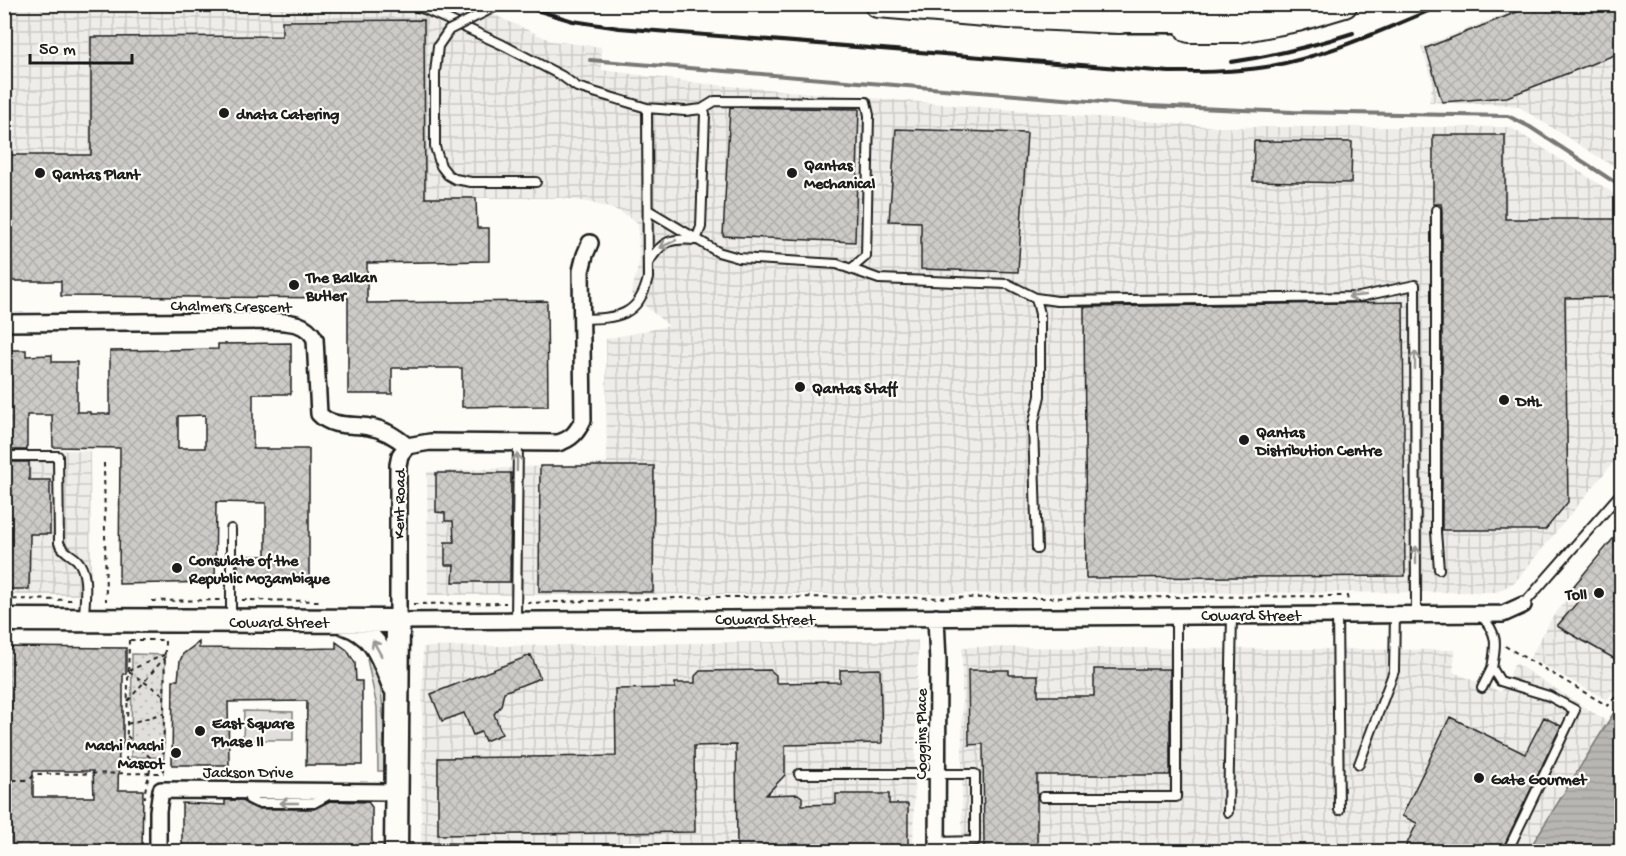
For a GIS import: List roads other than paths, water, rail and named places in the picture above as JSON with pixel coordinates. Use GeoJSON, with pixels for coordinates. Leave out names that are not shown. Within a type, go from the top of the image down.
{"type":"FeatureCollection","features":[{"type":"Feature","properties":{"kind":"highway"},"geometry":{"type":"LineString","coordinates":[[878,4],[1009,15],[1099,18],[1204,18],[1284,4]]}},
{"type":"Feature","properties":{"kind":"highway"},"geometry":{"type":"LineString","coordinates":[[1099,18],[1191,29],[1239,29],[1297,18],[1344,4]]}},
{"type":"Feature","properties":{"kind":"main road","name":"Coward Street"},"geometry":{"type":"LineString","coordinates":[[4,620],[398,621]]}},
{"type":"Feature","properties":{"kind":"main road"},"geometry":{"type":"LineString","coordinates":[[338,621],[369,635],[377,645],[398,694]]}},
{"type":"Feature","properties":{"kind":"main road","name":"Kent Road"},"geometry":{"type":"LineString","coordinates":[[396,850],[398,621]]}},
{"type":"Feature","properties":{"kind":"street","name":"Kent Road"},"geometry":{"type":"LineString","coordinates":[[398,621],[398,465],[406,446],[430,442],[558,443],[567,440],[577,432],[583,420],[581,271],[590,243]]}},
{"type":"Feature","properties":{"kind":"street","name":"Chalmers Crescent"},"geometry":{"type":"LineString","coordinates":[[4,323],[272,321],[302,325],[310,330],[315,339],[319,414],[328,422],[386,431],[406,446]]}},
{"type":"Feature","properties":{"kind":"street","name":"Coward Street"},"geometry":{"type":"LineString","coordinates":[[398,621],[1503,614],[1523,605]]}},
{"type":"Feature","properties":{"kind":"street","name":"Coggins Place"},"geometry":{"type":"LineString","coordinates":[[936,617],[937,847]]}},
{"type":"Feature","properties":{"kind":"street","name":"Jackson Drive"},"geometry":{"type":"LineString","coordinates":[[158,852],[158,811],[161,790],[396,792]]}},
{"type":"Feature","properties":{"kind":"lane"},"geometry":{"type":"LineString","coordinates":[[410,4],[503,45],[562,76],[577,87],[647,108],[685,111],[702,109],[715,101],[866,102],[869,115],[866,255],[851,268]]}},
{"type":"Feature","properties":{"kind":"lane"},"geometry":{"type":"LineString","coordinates":[[501,4],[449,30],[438,46],[435,73],[435,147],[441,166],[448,175],[456,179],[471,182],[536,182]]}},
{"type":"Feature","properties":{"kind":"lane"},"geometry":{"type":"LineString","coordinates":[[582,319],[620,316],[632,309],[642,298],[648,278],[647,108]]}},
{"type":"Feature","properties":{"kind":"lane"},"geometry":{"type":"LineString","coordinates":[[696,240],[701,228],[705,114],[702,109]]}},
{"type":"Feature","properties":{"kind":"lane"},"geometry":{"type":"LineString","coordinates":[[648,210],[718,252],[739,258],[837,264],[879,279],[1008,284],[1036,298],[1057,301],[1359,297],[1415,285],[1416,613]]}},
{"type":"Feature","properties":{"kind":"lane"},"geometry":{"type":"LineString","coordinates":[[1436,210],[1436,532],[1439,569]]}},
{"type":"Feature","properties":{"kind":"lane"},"geometry":{"type":"LineString","coordinates":[[648,264],[655,251],[669,241],[681,238],[696,240]]}},
{"type":"Feature","properties":{"kind":"lane"},"geometry":{"type":"LineString","coordinates":[[1036,298],[1040,314],[1040,396],[1033,426],[1037,549]]}},
{"type":"Feature","properties":{"kind":"lane"},"geometry":{"type":"LineString","coordinates":[[516,620],[518,442]]}},
{"type":"Feature","properties":{"kind":"lane"},"geometry":{"type":"LineString","coordinates":[[4,456],[58,456],[59,543],[78,561],[82,569],[85,592],[84,620]]}},
{"type":"Feature","properties":{"kind":"lane"},"geometry":{"type":"LineString","coordinates":[[1523,605],[1622,492]]}},
{"type":"Feature","properties":{"kind":"lane"},"geometry":{"type":"LineString","coordinates":[[231,530],[231,621]]}},
{"type":"Feature","properties":{"kind":"lane"},"geometry":{"type":"LineString","coordinates":[[1477,613],[1490,625],[1496,640],[1492,668],[1482,688]]}},
{"type":"Feature","properties":{"kind":"lane"},"geometry":{"type":"LineString","coordinates":[[1337,614],[1339,810]]}},
{"type":"Feature","properties":{"kind":"lane"},"geometry":{"type":"LineString","coordinates":[[1359,764],[1394,671],[1395,614]]}},
{"type":"Feature","properties":{"kind":"lane"},"geometry":{"type":"LineString","coordinates":[[1043,797],[1176,797],[1176,615]]}},
{"type":"Feature","properties":{"kind":"lane"},"geometry":{"type":"LineString","coordinates":[[1228,812],[1232,615]]}},
{"type":"Feature","properties":{"kind":"lane"},"geometry":{"type":"LineString","coordinates":[[1492,668],[1500,681],[1549,696],[1575,710],[1506,852]]}},
{"type":"Feature","properties":{"kind":"lane"},"geometry":{"type":"LineString","coordinates":[[799,774],[975,774],[975,841],[937,847]]}},
{"type":"Feature","properties":{"kind":"lane"},"geometry":{"type":"LineString","coordinates":[[396,850],[670,850]]}},
{"type":"Feature","properties":{"kind":"waterway"},"geometry":{"type":"LineString","coordinates":[[590,60],[1150,106],[1293,112],[1508,116],[1530,127],[1622,187]]}},
{"type":"Feature","properties":{"kind":"railway"},"geometry":{"type":"LineString","coordinates":[[516,4],[573,21],[619,28],[1169,72],[1242,70],[1289,62],[1335,49],[1445,4]]}},
{"type":"Feature","properties":{"kind":"railway"},"geometry":{"type":"LineString","coordinates":[[1231,62],[1293,50],[1353,33]]}},
{"type":"Feature","properties":{"kind":"place","name":"dnata Catering"},"geometry":{"type":"Point","coordinates":[224,113]}},
{"type":"Feature","properties":{"kind":"place","name":"Qantas Plant"},"geometry":{"type":"Point","coordinates":[40,173]}},
{"type":"Feature","properties":{"kind":"place","name":"Qantas Mechanical"},"geometry":{"type":"Point","coordinates":[792,173]}},
{"type":"Feature","properties":{"kind":"place","name":"The Balkan Butler"},"geometry":{"type":"Point","coordinates":[294,285]}},
{"type":"Feature","properties":{"kind":"place","name":"Qantas Staff"},"geometry":{"type":"Point","coordinates":[800,387]}},
{"type":"Feature","properties":{"kind":"place","name":"DHL"},"geometry":{"type":"Point","coordinates":[1504,400]}},
{"type":"Feature","properties":{"kind":"place","name":"Qantas Distribution Centre"},"geometry":{"type":"Point","coordinates":[1244,440]}},
{"type":"Feature","properties":{"kind":"place","name":"Consulate of the Republic Mozambique"},"geometry":{"type":"Point","coordinates":[177,568]}},
{"type":"Feature","properties":{"kind":"place","name":"Toll"},"geometry":{"type":"Point","coordinates":[1599,593]}},
{"type":"Feature","properties":{"kind":"place","name":"East Square Phase II"},"geometry":{"type":"Point","coordinates":[200,731]}},
{"type":"Feature","properties":{"kind":"place","name":"Machi Machi Mascot"},"geometry":{"type":"Point","coordinates":[176,753]}},
{"type":"Feature","properties":{"kind":"place","name":"Gate Gourmet"},"geometry":{"type":"Point","coordinates":[1479,778]}}]}
